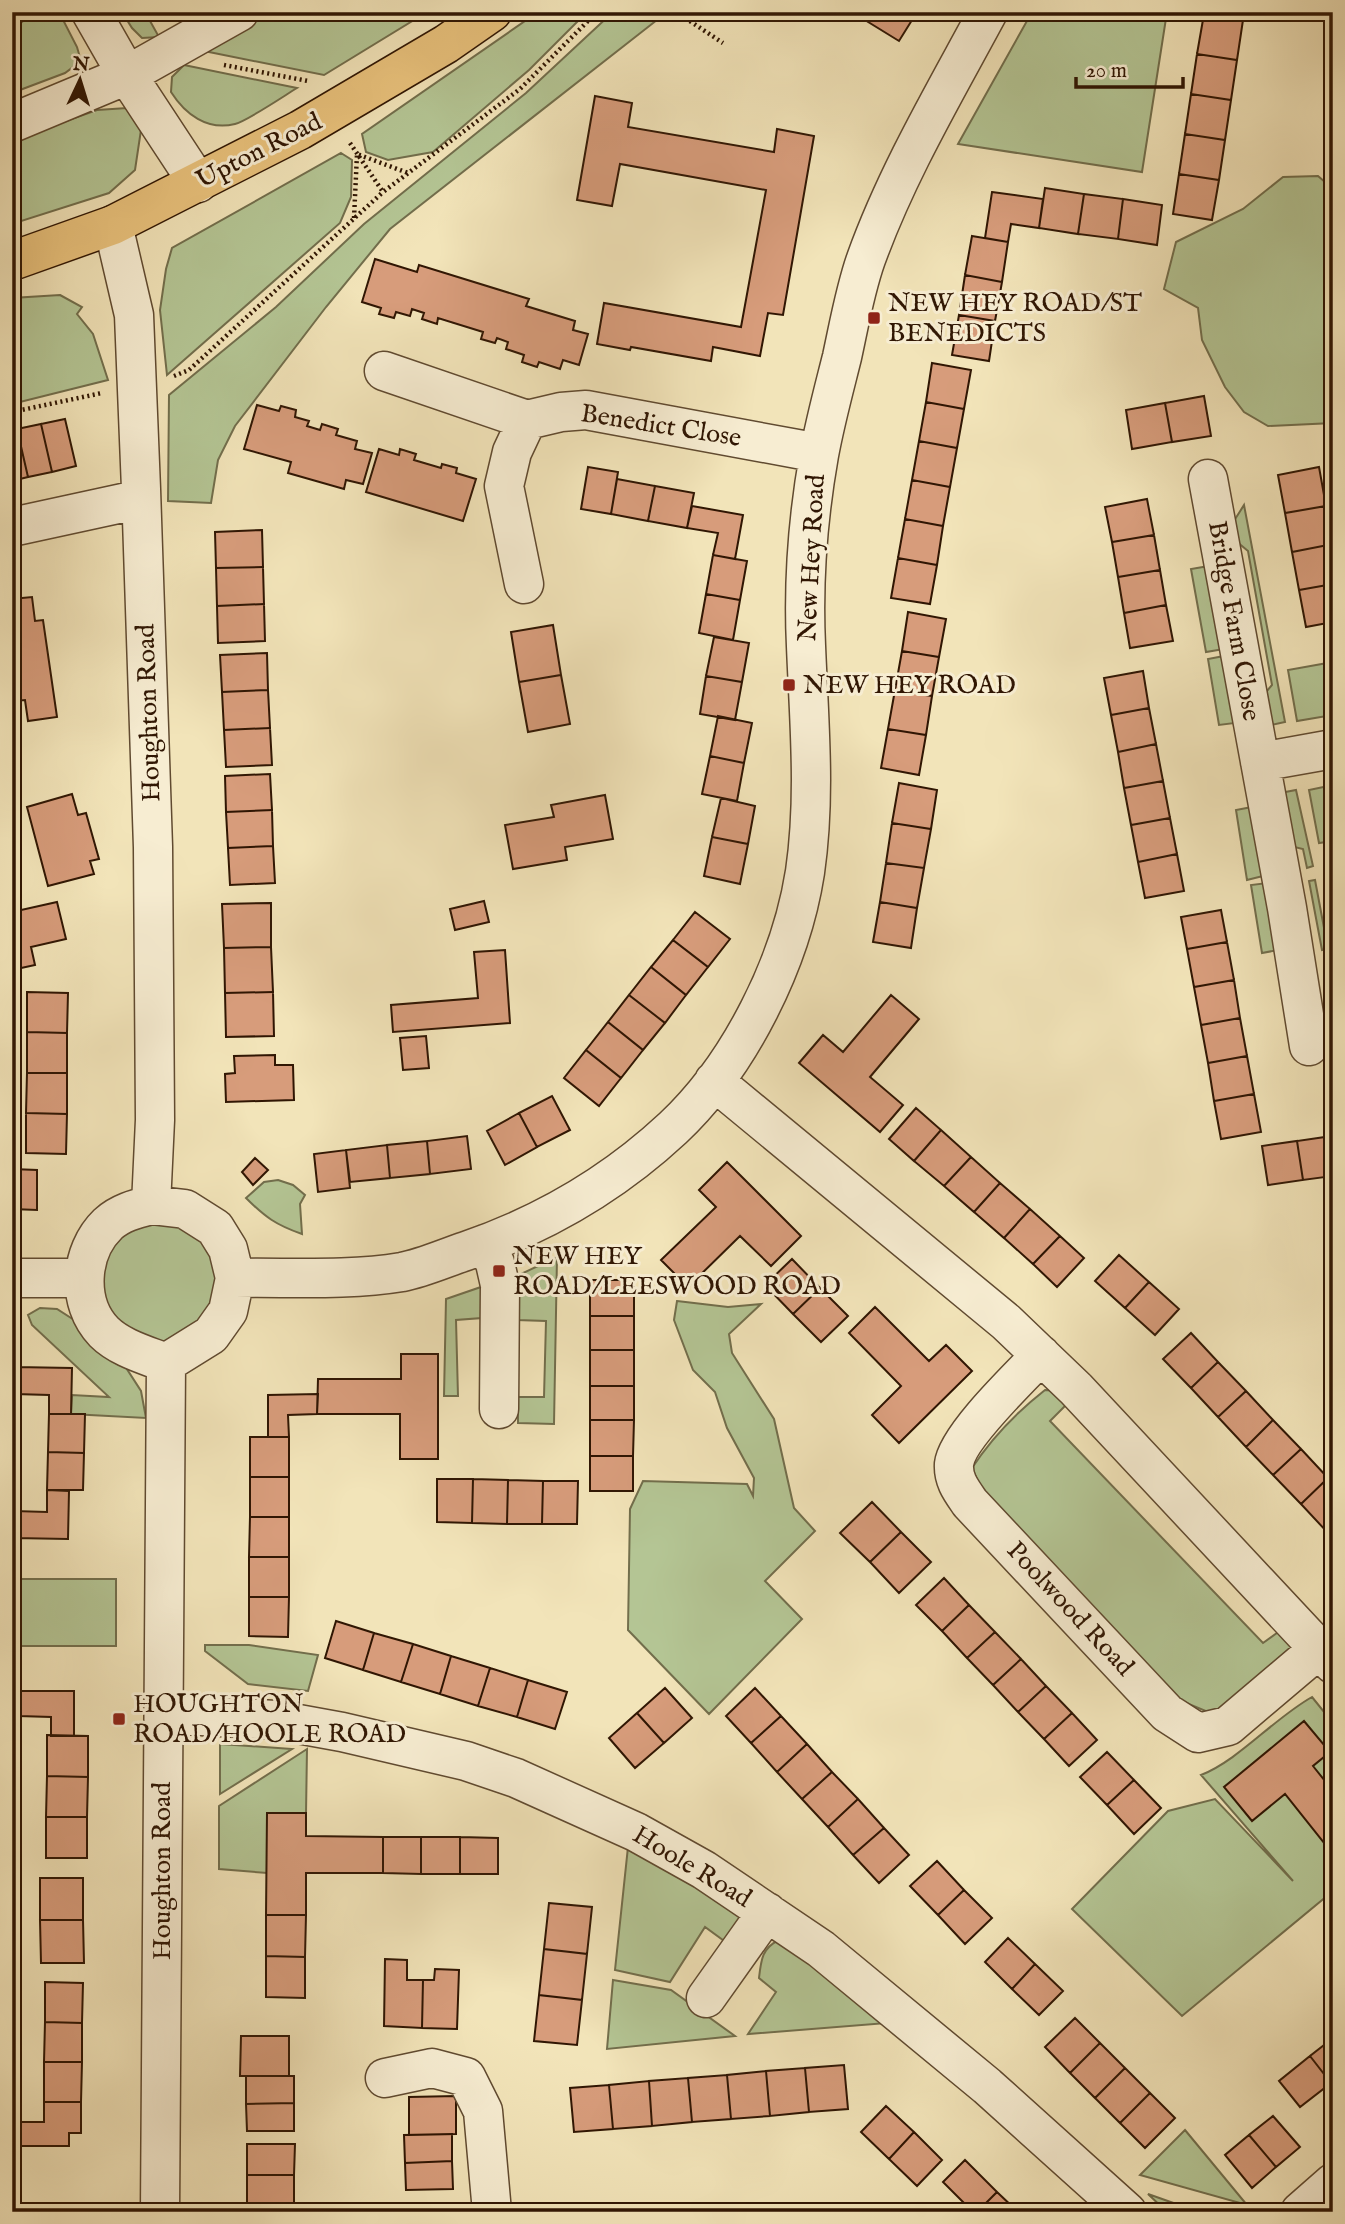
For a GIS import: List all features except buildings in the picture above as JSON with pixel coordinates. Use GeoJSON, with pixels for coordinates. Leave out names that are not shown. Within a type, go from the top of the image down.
{"type":"FeatureCollection","features":[{"type":"Feature","properties":{"kind":"main road","name":"Upton Road"},"geometry":{"type":"LineString","coordinates":[[12,261],[113,225],[198,183],[331,114],[446,44],[492,12]]}},
{"type":"Feature","properties":{"kind":"street"},"geometry":{"type":"LineString","coordinates":[[91,12],[127,75],[198,183]]}},
{"type":"Feature","properties":{"kind":"street"},"geometry":{"type":"LineString","coordinates":[[12,123],[127,75],[239,12]]}},
{"type":"Feature","properties":{"kind":"street","name":"New Hey Road"},"geometry":{"type":"LineString","coordinates":[[235,1278],[337,1278],[405,1271],[485,1244],[547,1217],[602,1185],[674,1127],[714,1081],[761,1009],[792,932],[804,873],[810,806],[811,724],[806,642],[808,544],[819,453],[865,262],[892,195],[988,12]]}},
{"type":"Feature","properties":{"kind":"street","name":"Houghton Road"},"geometry":{"type":"LineString","coordinates":[[113,225],[134,315],[137,391],[153,848],[155,1120],[151,1205]]}},
{"type":"Feature","properties":{"kind":"street"},"geometry":{"type":"LineString","coordinates":[[384,371],[527,420],[512,452],[504,486],[524,584]]}},
{"type":"Feature","properties":{"kind":"street","name":"Benedict Close"},"geometry":{"type":"LineString","coordinates":[[527,420],[561,412],[586,410],[819,453]]}},
{"type":"Feature","properties":{"kind":"street","name":"Bridge Farm Close"},"geometry":{"type":"LineString","coordinates":[[1208,479],[1287,908],[1309,1046]]}},
{"type":"Feature","properties":{"kind":"street"},"geometry":{"type":"LineString","coordinates":[[12,527],[141,499]]}},
{"type":"Feature","properties":{"kind":"street"},"geometry":{"type":"LineString","coordinates":[[1259,762],[1333,749]]}},
{"type":"Feature","properties":{"kind":"street","name":"Poolwood Road"},"geometry":{"type":"LineString","coordinates":[[714,1081],[1006,1322],[1041,1355],[1326,1656],[1228,1726],[1198,1733],[1167,1713],[970,1503],[956,1483],[954,1462],[968,1436],[1041,1355]]}},
{"type":"Feature","properties":{"kind":"street"},"geometry":{"type":"LineString","coordinates":[[151,1205],[185,1209],[215,1228],[228,1249],[235,1278],[228,1311],[211,1335],[166,1363],[131,1350],[104,1332],[89,1309],[83,1278],[90,1249],[107,1225],[126,1212],[151,1205]]}},
{"type":"Feature","properties":{"kind":"street"},"geometry":{"type":"LineString","coordinates":[[485,1244],[495,1263],[500,1285],[499,1409]]}},
{"type":"Feature","properties":{"kind":"street"},"geometry":{"type":"LineString","coordinates":[[12,1278],[83,1278]]}},
{"type":"Feature","properties":{"kind":"street","name":"Houghton Road"},"geometry":{"type":"LineString","coordinates":[[160,2212],[166,1363]]}},
{"type":"Feature","properties":{"kind":"street","name":"Hoole Road"},"geometry":{"type":"LineString","coordinates":[[164,1714],[276,1720],[342,1732],[466,1761],[516,1779],[636,1832],[704,1870],[821,1949],[987,2086],[1128,2212]]}},
{"type":"Feature","properties":{"kind":"street"},"geometry":{"type":"LineString","coordinates":[[706,1998],[767,1912]]}},
{"type":"Feature","properties":{"kind":"street"},"geometry":{"type":"LineString","coordinates":[[385,2078],[432,2068],[466,2077],[483,2111],[492,2212]]}},
{"type":"Feature","properties":{"kind":"street"},"geometry":{"type":"LineString","coordinates":[[1300,2212],[1333,2183]]}},
{"type":"Feature","properties":{"kind":"path"},"geometry":{"type":"LineString","coordinates":[[676,12],[723,43]]}},
{"type":"Feature","properties":{"kind":"path"},"geometry":{"type":"LineString","coordinates":[[354,219],[357,154],[408,173]]}},
{"type":"Feature","properties":{"kind":"path"},"geometry":{"type":"LineString","coordinates":[[12,412],[103,393],[137,391],[189,370],[383,192]]}},
{"type":"Feature","properties":{"kind":"green space"},"geometry":{"type":"Polygon","coordinates":[[[17,12],[59,12],[81,61],[65,73],[12,93],[12,29],[22,22],[17,12]]]}},
{"type":"Feature","properties":{"kind":"green space"},"geometry":{"type":"Polygon","coordinates":[[[122,12],[145,12],[159,37],[142,38],[122,12]]]}},
{"type":"Feature","properties":{"kind":"green space"},"geometry":{"type":"Polygon","coordinates":[[[269,12],[427,12],[324,75],[204,51],[269,12]]]}},
{"type":"Feature","properties":{"kind":"green space"},"geometry":{"type":"Polygon","coordinates":[[[538,12],[587,12],[529,70],[433,152],[388,160],[366,152],[362,134],[538,12]]]}},
{"type":"Feature","properties":{"kind":"green space"},"geometry":{"type":"Polygon","coordinates":[[[613,12],[649,12],[657,20],[390,229],[235,426],[218,460],[211,503],[168,501],[169,395],[276,307],[364,224],[526,93],[613,12]]]}},
{"type":"Feature","properties":{"kind":"green space"},"geometry":{"type":"Polygon","coordinates":[[[1032,12],[1167,12],[1142,172],[958,144],[1032,12]]]}},
{"type":"Feature","properties":{"kind":"green space"},"geometry":{"type":"Polygon","coordinates":[[[184,65],[297,88],[241,122],[225,126],[215,125],[190,114],[171,92],[172,77],[184,65]]]}},
{"type":"Feature","properties":{"kind":"green space"},"geometry":{"type":"Polygon","coordinates":[[[127,108],[141,130],[135,170],[109,193],[12,224],[12,140],[97,110],[127,108]]]}},
{"type":"Feature","properties":{"kind":"green space"},"geometry":{"type":"Polygon","coordinates":[[[341,153],[352,160],[351,197],[340,223],[167,375],[160,310],[172,248],[341,153]]]}},
{"type":"Feature","properties":{"kind":"green space"},"geometry":{"type":"Polygon","coordinates":[[[1318,176],[1333,189],[1333,423],[1268,426],[1244,412],[1225,387],[1202,340],[1198,308],[1164,289],[1176,242],[1243,209],[1283,177],[1318,176]]]}},
{"type":"Feature","properties":{"kind":"green space"},"geometry":{"type":"Polygon","coordinates":[[[60,295],[82,307],[77,314],[93,334],[108,380],[12,404],[12,298],[60,295]]]}},
{"type":"Feature","properties":{"kind":"green space"},"geometry":{"type":"Polygon","coordinates":[[[1244,505],[1285,722],[1266,726],[1261,698],[1272,685],[1248,551],[1230,536],[1232,524],[1244,505]]]}},
{"type":"Feature","properties":{"kind":"green space"},"geometry":{"type":"Polygon","coordinates":[[[1209,566],[1224,649],[1206,652],[1191,569],[1209,566]]]}},
{"type":"Feature","properties":{"kind":"green space"},"geometry":{"type":"Polygon","coordinates":[[[1224,656],[1235,723],[1219,725],[1208,659],[1224,656]]]}},
{"type":"Feature","properties":{"kind":"green space"},"geometry":{"type":"Polygon","coordinates":[[[1333,662],[1333,715],[1297,721],[1288,670],[1333,662]]]}},
{"type":"Feature","properties":{"kind":"green space"},"geometry":{"type":"Polygon","coordinates":[[[1333,785],[1333,841],[1319,843],[1309,790],[1333,785]]]}},
{"type":"Feature","properties":{"kind":"green space"},"geometry":{"type":"Polygon","coordinates":[[[1296,790],[1313,866],[1307,868],[1303,849],[1290,846],[1280,793],[1296,790]]]}},
{"type":"Feature","properties":{"kind":"green space"},"geometry":{"type":"Polygon","coordinates":[[[1252,807],[1263,876],[1247,880],[1236,810],[1252,807]]]}},
{"type":"Feature","properties":{"kind":"green space"},"geometry":{"type":"Polygon","coordinates":[[[1315,880],[1328,949],[1322,950],[1309,881],[1315,880]]]}},
{"type":"Feature","properties":{"kind":"green space"},"geometry":{"type":"Polygon","coordinates":[[[1267,883],[1278,950],[1262,953],[1251,885],[1267,883]]]}},
{"type":"Feature","properties":{"kind":"green space"},"geometry":{"type":"Polygon","coordinates":[[[278,1180],[293,1185],[305,1195],[300,1204],[302,1234],[271,1220],[246,1198],[264,1182],[278,1180]]]}},
{"type":"Feature","properties":{"kind":"green space"},"geometry":{"type":"Polygon","coordinates":[[[135,1218],[185,1221],[216,1256],[215,1304],[182,1338],[157,1343],[132,1337],[98,1302],[99,1254],[135,1218]]]}},
{"type":"Feature","properties":{"kind":"green space"},"geometry":{"type":"Polygon","coordinates":[[[557,1257],[554,1424],[518,1423],[518,1397],[544,1397],[546,1321],[517,1320],[521,1274],[557,1257]]]}},
{"type":"Feature","properties":{"kind":"green space"},"geometry":{"type":"Polygon","coordinates":[[[481,1287],[482,1318],[456,1320],[458,1396],[444,1396],[446,1299],[481,1287]]]}},
{"type":"Feature","properties":{"kind":"green space"},"geometry":{"type":"Polygon","coordinates":[[[677,1301],[728,1307],[761,1304],[729,1334],[732,1353],[774,1419],[794,1508],[815,1531],[765,1581],[802,1619],[709,1714],[628,1630],[630,1509],[643,1481],[747,1484],[753,1496],[754,1478],[727,1428],[715,1392],[693,1370],[674,1320],[677,1301]]]}},
{"type":"Feature","properties":{"kind":"green space"},"geometry":{"type":"Polygon","coordinates":[[[40,1308],[57,1309],[85,1327],[121,1360],[141,1391],[146,1418],[71,1414],[72,1395],[109,1397],[32,1325],[28,1315],[40,1308]]]}},
{"type":"Feature","properties":{"kind":"green space"},"geometry":{"type":"Polygon","coordinates":[[[1045,1390],[1059,1391],[1069,1402],[1050,1421],[1263,1643],[1285,1627],[1294,1652],[1227,1708],[1208,1712],[1179,1700],[983,1493],[972,1468],[1005,1426],[1045,1390]]]}},
{"type":"Feature","properties":{"kind":"green space"},"geometry":{"type":"Polygon","coordinates":[[[12,1579],[116,1579],[116,1646],[12,1646],[12,1579]]]}},
{"type":"Feature","properties":{"kind":"green space"},"geometry":{"type":"Polygon","coordinates":[[[205,1645],[249,1645],[318,1655],[308,1691],[248,1684],[205,1651],[205,1645]]]}},
{"type":"Feature","properties":{"kind":"green space"},"geometry":{"type":"Polygon","coordinates":[[[1312,1697],[1333,1723],[1333,1891],[1182,2016],[1072,1909],[1168,1811],[1215,1799],[1293,1881],[1201,1775],[1229,1760],[1312,1697]]]}},
{"type":"Feature","properties":{"kind":"green space"},"geometry":{"type":"Polygon","coordinates":[[[220,1744],[292,1749],[220,1794],[220,1744]]]}},
{"type":"Feature","properties":{"kind":"green space"},"geometry":{"type":"Polygon","coordinates":[[[307,1749],[306,1813],[267,1813],[267,1873],[219,1869],[219,1806],[307,1749]]]}},
{"type":"Feature","properties":{"kind":"green space"},"geometry":{"type":"Polygon","coordinates":[[[628,1847],[742,1915],[727,1943],[705,1927],[670,1982],[615,1970],[628,1847]]]}},
{"type":"Feature","properties":{"kind":"green space"},"geometry":{"type":"Polygon","coordinates":[[[779,1940],[887,2023],[748,2034],[776,1992],[759,1978],[763,1955],[779,1940]]]}},
{"type":"Feature","properties":{"kind":"green space"},"geometry":{"type":"Polygon","coordinates":[[[613,1980],[671,1990],[735,2036],[607,2049],[613,1980]]]}},
{"type":"Feature","properties":{"kind":"green space"},"geometry":{"type":"Polygon","coordinates":[[[1185,2130],[1247,2205],[1140,2175],[1185,2130]]]}},
{"type":"Feature","properties":{"kind":"green space"},"geometry":{"type":"Polygon","coordinates":[[[1148,2194],[1199,2212],[1167,2212],[1148,2194]]]}},
{"type":"Feature","properties":{"kind":"place","name":"NEW HEY ROAD/ST BENEDICTS"},"geometry":{"type":"Point","coordinates":[874,318]}},
{"type":"Feature","properties":{"kind":"place","name":"NEW HEY ROAD"},"geometry":{"type":"Point","coordinates":[789,685]}},
{"type":"Feature","properties":{"kind":"place","name":"NEW HEY ROAD/LEESWOOD ROAD"},"geometry":{"type":"Point","coordinates":[499,1271]}},
{"type":"Feature","properties":{"kind":"place","name":"HOUGHTON ROAD/HOOLE ROAD"},"geometry":{"type":"Point","coordinates":[119,1719]}}]}
